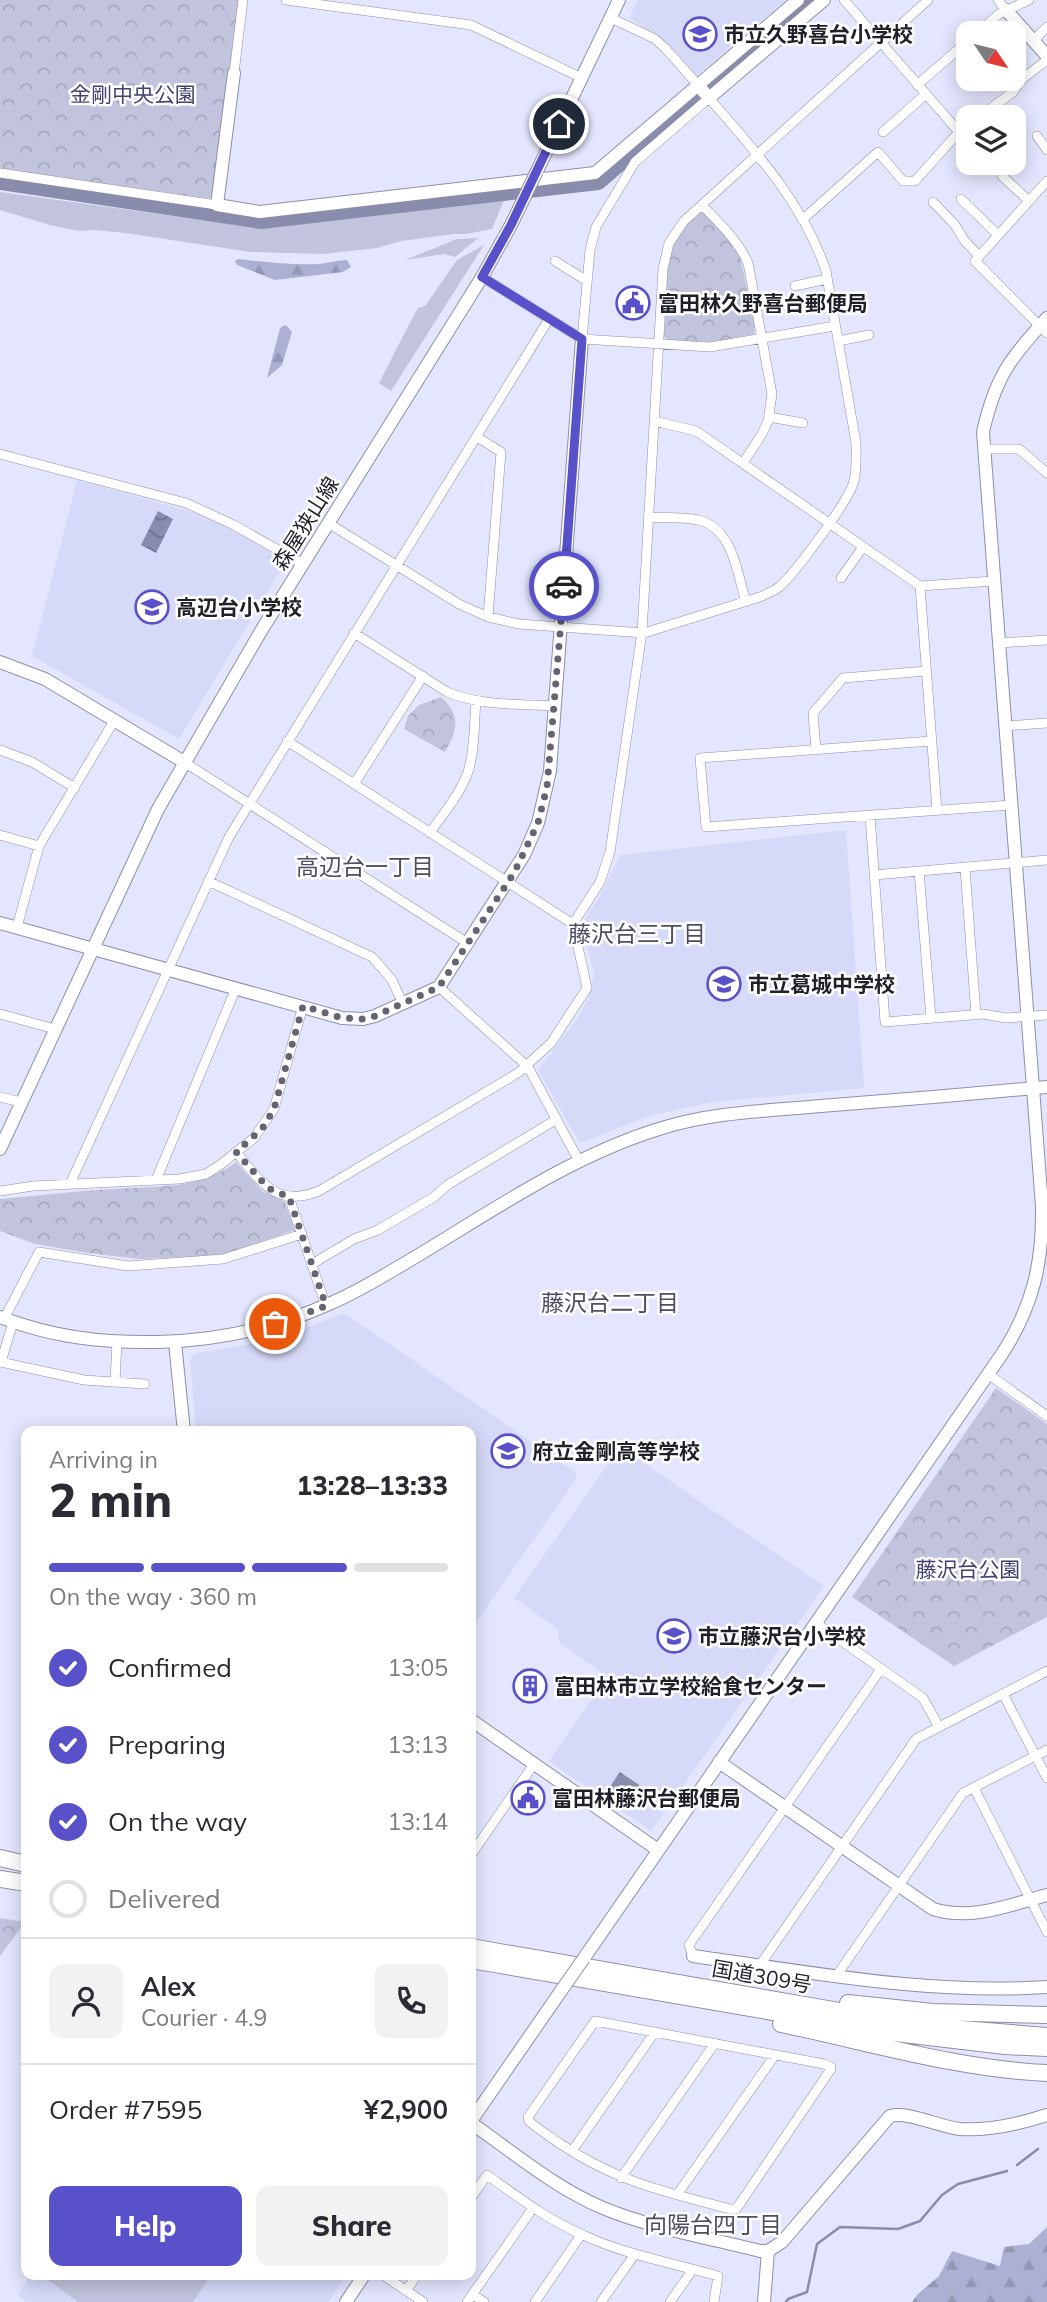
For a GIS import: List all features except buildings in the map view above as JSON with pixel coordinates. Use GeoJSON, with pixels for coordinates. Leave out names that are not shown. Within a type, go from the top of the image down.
{"type":"FeatureCollection","features":[{"type":"Feature","properties":{"kind":"highway"},"geometry":{"type":"LineString","coordinates":[[0,1857],[21,1863]]}},
{"type":"Feature","properties":{"kind":"highway"},"geometry":{"type":"LineString","coordinates":[[0,1866],[21,1870]]}},
{"type":"Feature","properties":{"kind":"highway"},"geometry":{"type":"LineString","coordinates":[[0,1879],[21,1883]]}},
{"type":"Feature","properties":{"kind":"highway"},"geometry":{"type":"LineString","coordinates":[[0,1889],[21,1891]]}},
{"type":"Feature","properties":{"kind":"highway","name":"国道309号"},"geometry":{"type":"LineString","coordinates":[[476,1948],[949,2028],[1047,2036]]}},
{"type":"Feature","properties":{"kind":"highway","name":"国道309号"},"geometry":{"type":"LineString","coordinates":[[476,1961],[921,2037],[1047,2048]]}},
{"type":"Feature","properties":{"kind":"highway"},"geometry":{"type":"LineString","coordinates":[[727,1992],[933,2012],[1047,2015]]}},
{"type":"Feature","properties":{"kind":"highway"},"geometry":{"type":"LineString","coordinates":[[709,2001],[725,2012],[937,2059],[1047,2073]]}},
{"type":"Feature","properties":{"kind":"street"},"geometry":{"type":"LineString","coordinates":[[217,205],[243,0]]}},
{"type":"Feature","properties":{"kind":"street"},"geometry":{"type":"LineString","coordinates":[[286,0],[471,25],[582,78]]}},
{"type":"Feature","properties":{"kind":"street","name":"森屋狭山線"},"geometry":{"type":"LineString","coordinates":[[0,1149],[147,828],[303,564],[482,277],[511,225],[619,0]]}},
{"type":"Feature","properties":{"kind":"street"},"geometry":{"type":"LineString","coordinates":[[0,923],[342,1018],[363,1019],[375,1016],[439,987],[508,883],[528,848],[544,805],[550,771],[587,281],[590,250],[596,227],[635,162],[798,0]]}},
{"type":"Feature","properties":{"kind":"street"},"geometry":{"type":"LineString","coordinates":[[0,173],[260,212],[595,173],[824,0]]}},
{"type":"Feature","properties":{"kind":"street"},"geometry":{"type":"LineString","coordinates":[[844,0],[956,130]]}},
{"type":"Feature","properties":{"kind":"street"},"geometry":{"type":"LineString","coordinates":[[573,924],[600,883],[610,852],[641,633],[663,269],[669,243],[684,221],[928,0]]}},
{"type":"Feature","properties":{"kind":"street"},"geometry":{"type":"LineString","coordinates":[[988,21],[1002,5],[1029,0]]}},
{"type":"Feature","properties":{"kind":"street"},"geometry":{"type":"LineString","coordinates":[[995,105],[1013,92],[1022,79],[1047,58],[1002,5]]}},
{"type":"Feature","properties":{"kind":"street"},"geometry":{"type":"LineString","coordinates":[[328,523],[459,604],[488,617],[519,624],[641,633],[746,602],[776,589],[793,573],[845,500],[854,483],[856,443],[820,253],[776,176],[665,48],[655,39],[611,18]]}},
{"type":"Feature","properties":{"kind":"street"},"geometry":{"type":"LineString","coordinates":[[1033,41],[1047,27]]}},
{"type":"Feature","properties":{"kind":"street"},"geometry":{"type":"LineString","coordinates":[[917,85],[956,51]]}},
{"type":"Feature","properties":{"kind":"street"},"geometry":{"type":"LineString","coordinates":[[883,132],[925,95]]}},
{"type":"Feature","properties":{"kind":"street"},"geometry":{"type":"LineString","coordinates":[[802,220],[878,152],[904,181],[915,181],[956,134]]}},
{"type":"Feature","properties":{"kind":"street"},"geometry":{"type":"LineString","coordinates":[[1037,136],[1047,150]]}},
{"type":"Feature","properties":{"kind":"street"},"geometry":{"type":"LineString","coordinates":[[1002,176],[1029,201]]}},
{"type":"Feature","properties":{"kind":"street"},"geometry":{"type":"LineString","coordinates":[[476,2115],[988,1374],[1017,1331],[1029,1304],[1045,1224],[1032,1089],[984,432],[997,383],[1016,352],[1044,326],[975,261],[1047,181]]}},
{"type":"Feature","properties":{"kind":"street"},"geometry":{"type":"LineString","coordinates":[[961,200],[998,235]]}},
{"type":"Feature","properties":{"kind":"street"},"geometry":{"type":"LineString","coordinates":[[933,202],[956,225],[964,240],[979,256]]}},
{"type":"Feature","properties":{"kind":"street"},"geometry":{"type":"LineString","coordinates":[[702,205],[743,253],[751,276],[772,394],[769,417],[762,434],[743,463]]}},
{"type":"Feature","properties":{"kind":"street"},"geometry":{"type":"LineString","coordinates":[[555,261],[587,281]]}},
{"type":"Feature","properties":{"kind":"street"},"geometry":{"type":"LineString","coordinates":[[482,277],[582,339],[710,347],[835,326]]}},
{"type":"Feature","properties":{"kind":"street"},"geometry":{"type":"LineString","coordinates":[[795,286],[827,279]]}},
{"type":"Feature","properties":{"kind":"street"},"geometry":{"type":"LineString","coordinates":[[70,1184],[229,837],[549,319]]}},
{"type":"Feature","properties":{"kind":"street"},"geometry":{"type":"LineString","coordinates":[[838,341],[869,335]]}},
{"type":"Feature","properties":{"kind":"street"},"geometry":{"type":"LineString","coordinates":[[769,417],[803,424]]}},
{"type":"Feature","properties":{"kind":"street"},"geometry":{"type":"LineString","coordinates":[[654,421],[696,431],[920,586],[994,581]]}},
{"type":"Feature","properties":{"kind":"street"},"geometry":{"type":"LineString","coordinates":[[477,436],[501,452],[488,617]]}},
{"type":"Feature","properties":{"kind":"street"},"geometry":{"type":"LineString","coordinates":[[984,449],[1019,449],[1047,473]]}},
{"type":"Feature","properties":{"kind":"street"},"geometry":{"type":"LineString","coordinates":[[0,454],[186,503],[234,525],[303,564]]}},
{"type":"Feature","properties":{"kind":"street"},"geometry":{"type":"LineString","coordinates":[[649,517],[698,520],[710,524],[721,533],[728,543],[746,602]]}},
{"type":"Feature","properties":{"kind":"street"},"geometry":{"type":"LineString","coordinates":[[841,578],[863,547]]}},
{"type":"Feature","properties":{"kind":"street"},"geometry":{"type":"LineString","coordinates":[[920,586],[937,810]]}},
{"type":"Feature","properties":{"kind":"street"},"geometry":{"type":"LineString","coordinates":[[354,633],[447,692],[476,701],[555,706]]}},
{"type":"Feature","properties":{"kind":"street"},"geometry":{"type":"LineString","coordinates":[[999,643],[1047,640]]}},
{"type":"Feature","properties":{"kind":"street"},"geometry":{"type":"LineString","coordinates":[[0,662],[46,679],[184,762],[469,944]]}},
{"type":"Feature","properties":{"kind":"street"},"geometry":{"type":"LineString","coordinates":[[816,750],[813,713],[843,678],[926,671]]}},
{"type":"Feature","properties":{"kind":"street"},"geometry":{"type":"LineString","coordinates":[[354,784],[423,676]]}},
{"type":"Feature","properties":{"kind":"street"},"geometry":{"type":"LineString","coordinates":[[430,833],[464,781],[468,770],[472,756],[476,701]]}},
{"type":"Feature","properties":{"kind":"street"},"geometry":{"type":"LineString","coordinates":[[17,928],[39,846],[114,721]]}},
{"type":"Feature","properties":{"kind":"street"},"geometry":{"type":"LineString","coordinates":[[1005,726],[1047,723]]}},
{"type":"Feature","properties":{"kind":"street"},"geometry":{"type":"LineString","coordinates":[[236,1152],[268,1188],[289,1197],[319,1191],[527,1066],[551,1043],[587,988],[573,924],[287,741]]}},
{"type":"Feature","properties":{"kind":"street"},"geometry":{"type":"LineString","coordinates":[[932,741],[700,758],[706,827],[1011,805]]}},
{"type":"Feature","properties":{"kind":"street"},"geometry":{"type":"LineString","coordinates":[[0,750],[32,762],[75,788]]}},
{"type":"Feature","properties":{"kind":"street"},"geometry":{"type":"LineString","coordinates":[[870,816],[885,1022],[976,1015],[1006,1018],[1047,1015]]}},
{"type":"Feature","properties":{"kind":"street"},"geometry":{"type":"LineString","coordinates":[[0,835],[39,846]]}},
{"type":"Feature","properties":{"kind":"street"},"geometry":{"type":"LineString","coordinates":[[874,875],[1047,860]]}},
{"type":"Feature","properties":{"kind":"street"},"geometry":{"type":"LineString","coordinates":[[965,868],[976,1015]]}},
{"type":"Feature","properties":{"kind":"street"},"geometry":{"type":"LineString","coordinates":[[919,871],[931,1018]]}},
{"type":"Feature","properties":{"kind":"street"},"geometry":{"type":"LineString","coordinates":[[208,881],[372,957],[392,980],[403,1004]]}},
{"type":"Feature","properties":{"kind":"street"},"geometry":{"type":"LineString","coordinates":[[439,987],[527,1066],[579,1161]]}},
{"type":"Feature","properties":{"kind":"street"},"geometry":{"type":"LineString","coordinates":[[156,1180],[236,988]]}},
{"type":"Feature","properties":{"kind":"street"},"geometry":{"type":"LineString","coordinates":[[0,1191],[33,1186],[179,1179],[206,1174],[262,1129],[274,1109],[303,1006]]}},
{"type":"Feature","properties":{"kind":"street"},"geometry":{"type":"LineString","coordinates":[[0,1014],[55,1029]]}},
{"type":"Feature","properties":{"kind":"street"},"geometry":{"type":"LineString","coordinates":[[5,1319],[47,1333],[117,1342],[176,1342],[255,1330],[326,1306],[368,1285],[579,1161],[636,1136],[665,1127],[729,1114],[1047,1087]]}},
{"type":"Feature","properties":{"kind":"street"},"geometry":{"type":"LineString","coordinates":[[0,1097],[22,1102]]}},
{"type":"Feature","properties":{"kind":"street"},"geometry":{"type":"LineString","coordinates":[[312,1264],[433,1198],[449,1184],[556,1119]]}},
{"type":"Feature","properties":{"kind":"street"},"geometry":{"type":"LineString","coordinates":[[289,1197],[326,1306]]}},
{"type":"Feature","properties":{"kind":"street"},"geometry":{"type":"LineString","coordinates":[[145,1384],[84,1380],[1,1362],[5,1319],[39,1252],[128,1266],[223,1259],[302,1234]]}},
{"type":"Feature","properties":{"kind":"street"},"geometry":{"type":"LineString","coordinates":[[115,1382],[117,1342]]}},
{"type":"Feature","properties":{"kind":"street"},"geometry":{"type":"LineString","coordinates":[[176,1342],[183,1426]]}},
{"type":"Feature","properties":{"kind":"street"},"geometry":{"type":"LineString","coordinates":[[988,1374],[1047,1416]]}},
{"type":"Feature","properties":{"kind":"street"},"geometry":{"type":"LineString","coordinates":[[816,1623],[923,1698],[939,1727]]}},
{"type":"Feature","properties":{"kind":"street"},"geometry":{"type":"LineString","coordinates":[[881,1669],[689,1945],[693,1956],[880,1982],[952,1989],[1047,1987]]}},
{"type":"Feature","properties":{"kind":"street"},"geometry":{"type":"LineString","coordinates":[[760,1965],[916,1739],[1047,1671]]}},
{"type":"Feature","properties":{"kind":"street"},"geometry":{"type":"LineString","coordinates":[[1003,1694],[1047,1778]]}},
{"type":"Feature","properties":{"kind":"street"},"geometry":{"type":"LineString","coordinates":[[476,1723],[659,1850]]}},
{"type":"Feature","properties":{"kind":"street"},"geometry":{"type":"LineString","coordinates":[[837,1975],[963,1793],[1047,1750]]}},
{"type":"Feature","properties":{"kind":"street"},"geometry":{"type":"LineString","coordinates":[[719,1762],[933,1909],[949,1914],[969,1914],[1047,1895]]}},
{"type":"Feature","properties":{"kind":"street"},"geometry":{"type":"LineString","coordinates":[[476,1848],[534,1764]]}},
{"type":"Feature","properties":{"kind":"street"},"geometry":{"type":"LineString","coordinates":[[974,1788],[1047,1931]]}},
{"type":"Feature","properties":{"kind":"street"},"geometry":{"type":"LineString","coordinates":[[598,2021],[655,2032],[831,2067],[736,2209],[621,2178],[572,2151],[532,2124],[528,2117],[592,2024],[598,2021]]}},
{"type":"Feature","properties":{"kind":"street"},"geometry":{"type":"LineString","coordinates":[[572,2151],[655,2032]]}},
{"type":"Feature","properties":{"kind":"street"},"geometry":{"type":"LineString","coordinates":[[621,2178],[715,2043]]}},
{"type":"Feature","properties":{"kind":"street"},"geometry":{"type":"LineString","coordinates":[[677,2195],[775,2055]]}},
{"type":"Feature","properties":{"kind":"street"},"geometry":{"type":"LineString","coordinates":[[476,2125],[567,2189],[603,2208],[643,2221],[768,2251],[782,2242],[890,2116],[900,2115],[947,2127],[974,2129],[996,2128],[1047,2115]]}},
{"type":"Feature","properties":{"kind":"street"},"geometry":{"type":"LineString","coordinates":[[476,2191],[487,2175],[533,2207],[581,2235],[635,2254],[718,2276],[714,2302]]}},
{"type":"Feature","properties":{"kind":"street"},"geometry":{"type":"LineString","coordinates":[[484,2302],[469,2298],[533,2207]]}},
{"type":"Feature","properties":{"kind":"street"},"geometry":{"type":"LineString","coordinates":[[535,2302],[581,2235]]}},
{"type":"Feature","properties":{"kind":"street"},"geometry":{"type":"LineString","coordinates":[[764,2302],[768,2251]]}},
{"type":"Feature","properties":{"kind":"street"},"geometry":{"type":"LineString","coordinates":[[601,2302],[635,2254]]}},
{"type":"Feature","properties":{"kind":"street"},"geometry":{"type":"LineString","coordinates":[[670,2302],[693,2269]]}},
{"type":"Feature","properties":{"kind":"street"},"geometry":{"type":"LineString","coordinates":[[345,2302],[360,2280]]}},
{"type":"Feature","properties":{"kind":"street"},"geometry":{"type":"LineString","coordinates":[[390,2280],[423,2302]]}},
{"type":"Feature","properties":{"kind":"street"},"geometry":{"type":"LineString","coordinates":[[406,2291],[414,2280]]}},
{"type":"Feature","properties":{"kind":"shaded area","name":"市立久野喜台小学校"},"geometry":{"type":"Polygon","coordinates":[[[638,0],[786,0],[696,76],[663,40],[629,18],[638,0]]]}},
{"type":"Feature","properties":{"kind":"shaded area","name":"高辺台小学校"},"geometry":{"type":"Polygon","coordinates":[[[77,480],[199,514],[286,561],[179,739],[32,656],[77,480]]]}},
{"type":"Feature","properties":{"kind":"shaded area","name":"市立葛城中学校"},"geometry":{"type":"Polygon","coordinates":[[[846,830],[864,1088],[712,1102],[648,1116],[580,1143],[538,1070],[576,1021],[590,995],[594,974],[583,922],[600,896],[620,855],[846,830]]]}},
{"type":"Feature","properties":{"kind":"shaded area","name":"府立金剛高等学校"},"geometry":{"type":"Polygon","coordinates":[[[344,1313],[574,1471],[577,1478],[476,1622],[476,1426],[196,1426],[190,1359],[196,1353],[252,1344],[304,1329],[344,1313]]]}},
{"type":"Feature","properties":{"kind":"shaded area","name":"市立藤沢台小学校"},"geometry":{"type":"Polygon","coordinates":[[[620,1447],[824,1586],[651,1831],[549,1761],[607,1677],[559,1642],[558,1629],[514,1598],[620,1447]]]}},
{"type":"Feature","properties":{"kind":"shaded area"},"geometry":{"type":"Polygon","coordinates":[[[28,2280],[343,2280],[328,2302],[26,2302],[17,2295],[28,2280]]]}},
{"type":"Feature","properties":{"kind":"green space","name":"金剛中央公園"},"geometry":{"type":"Polygon","coordinates":[[[0,0],[239,0],[214,199],[0,169],[0,0]]]}},
{"type":"Feature","properties":{"kind":"green space"},"geometry":{"type":"Polygon","coordinates":[[[0,192],[259,228],[504,200],[492,229],[323,254],[251,252],[125,233],[79,231],[0,210],[0,192]]]}},
{"type":"Feature","properties":{"kind":"green space"},"geometry":{"type":"Polygon","coordinates":[[[702,211],[739,252],[755,325],[754,334],[696,343],[673,341],[664,337],[667,272],[671,248],[680,231],[702,211]]]}},
{"type":"Feature","properties":{"kind":"green space"},"geometry":{"type":"Polygon","coordinates":[[[478,238],[455,257],[444,254],[405,260],[457,239],[478,238]]]}},
{"type":"Feature","properties":{"kind":"green space"},"geometry":{"type":"Polygon","coordinates":[[[484,245],[391,391],[379,383],[418,308],[425,306],[457,260],[484,245]]]}},
{"type":"Feature","properties":{"kind":"green space"},"geometry":{"type":"Polygon","coordinates":[[[238,259],[309,264],[347,260],[351,267],[343,272],[275,280],[237,265],[235,261],[238,259]]]}},
{"type":"Feature","properties":{"kind":"green space"},"geometry":{"type":"Polygon","coordinates":[[[286,325],[292,332],[282,365],[267,378],[280,328],[286,325]]]}},
{"type":"Feature","properties":{"kind":"green space"},"geometry":{"type":"Polygon","coordinates":[[[441,697],[452,710],[455,723],[453,736],[445,752],[404,729],[408,716],[419,705],[441,697]]]}},
{"type":"Feature","properties":{"kind":"green space"},"geometry":{"type":"Polygon","coordinates":[[[236,1162],[262,1191],[284,1201],[295,1230],[222,1255],[140,1259],[35,1244],[0,1231],[0,1199],[177,1185],[207,1178],[236,1162]]]}},
{"type":"Feature","properties":{"kind":"green space","name":"藤沢台公園"},"geometry":{"type":"Polygon","coordinates":[[[996,1388],[1047,1424],[1047,1617],[954,1666],[852,1597],[996,1388]]]}},
{"type":"Feature","properties":{"kind":"green space"},"geometry":{"type":"Polygon","coordinates":[[[0,1918],[21,1921],[21,1927],[0,1956],[0,1918]]]}},
{"type":"Feature","properties":{"kind":"green space"},"geometry":{"type":"Polygon","coordinates":[[[1047,2227],[1047,2302],[912,2302],[939,2276],[952,2251],[1000,2266],[1004,2247],[1029,2244],[1047,2227]]]}},
{"type":"Feature","properties":{"kind":"green space"},"geometry":{"type":"Polygon","coordinates":[[[48,2280],[208,2280],[193,2302],[78,2302],[48,2280]]]}},
{"type":"Feature","properties":{"kind":"water"},"geometry":{"type":"Polygon","coordinates":[[[158,511],[173,519],[156,553],[141,545],[158,511]]]}},
{"type":"Feature","properties":{"kind":"water"},"geometry":{"type":"Polygon","coordinates":[[[620,1772],[651,1793],[640,1809],[609,1788],[620,1772]]]}},
{"type":"Feature","properties":{"kind":"waterway"},"geometry":{"type":"LineString","coordinates":[[0,181],[261,220],[598,181],[808,0]]}},
{"type":"Feature","properties":{"kind":"waterway"},"geometry":{"type":"LineString","coordinates":[[1017,2165],[1038,2149]]}},
{"type":"Feature","properties":{"kind":"waterway"},"geometry":{"type":"LineString","coordinates":[[786,2302],[807,2292],[817,2244],[840,2227],[898,2229],[920,2221],[942,2195],[958,2184],[1007,2171]]}},
{"type":"Feature","properties":{"kind":"way so far"},"geometry":{"type":"LineString","coordinates":[[275,1324],[326,1306],[289,1197],[268,1188],[236,1152],[262,1129],[274,1109],[303,1006],[342,1018],[363,1019],[439,987],[514,873],[538,823],[550,771],[564,586]]}},
{"type":"Feature","properties":{"kind":"place","name":"市立久野喜台小学校"},"geometry":{"type":"Point","coordinates":[700,34]}},
{"type":"Feature","properties":{"kind":"place","name":"富田林久野喜台郵便局"},"geometry":{"type":"Point","coordinates":[633,303]}},
{"type":"Feature","properties":{"kind":"place","name":"高辺台小学校"},"geometry":{"type":"Point","coordinates":[152,607]}},
{"type":"Feature","properties":{"kind":"place","name":"市立葛城中学校"},"geometry":{"type":"Point","coordinates":[724,984]}},
{"type":"Feature","properties":{"kind":"place","name":"府立金剛高等学校"},"geometry":{"type":"Point","coordinates":[508,1451]}},
{"type":"Feature","properties":{"kind":"place","name":"市立藤沢台小学校"},"geometry":{"type":"Point","coordinates":[674,1636]}},
{"type":"Feature","properties":{"kind":"place","name":"富田林市立学校給食センター"},"geometry":{"type":"Point","coordinates":[530,1686]}},
{"type":"Feature","properties":{"kind":"place","name":"富田林藤沢台郵便局"},"geometry":{"type":"Point","coordinates":[528,1798]}},
{"type":"Feature","properties":{"kind":"district","name":"高辺台一丁目"},"geometry":{"type":"Point","coordinates":[365,866]}},
{"type":"Feature","properties":{"kind":"district","name":"藤沢台三丁目"},"geometry":{"type":"Point","coordinates":[637,933]}},
{"type":"Feature","properties":{"kind":"district","name":"藤沢台二丁目"},"geometry":{"type":"Point","coordinates":[610,1302]}},
{"type":"Feature","properties":{"kind":"district","name":"向陽台四丁目"},"geometry":{"type":"Point","coordinates":[713,2224]}},
{"type":"Feature","properties":{"kind":"route"},"geometry":{"type":"LineString","coordinates":[[559,124],[511,225],[482,277],[582,339],[564,586]]}}]}
